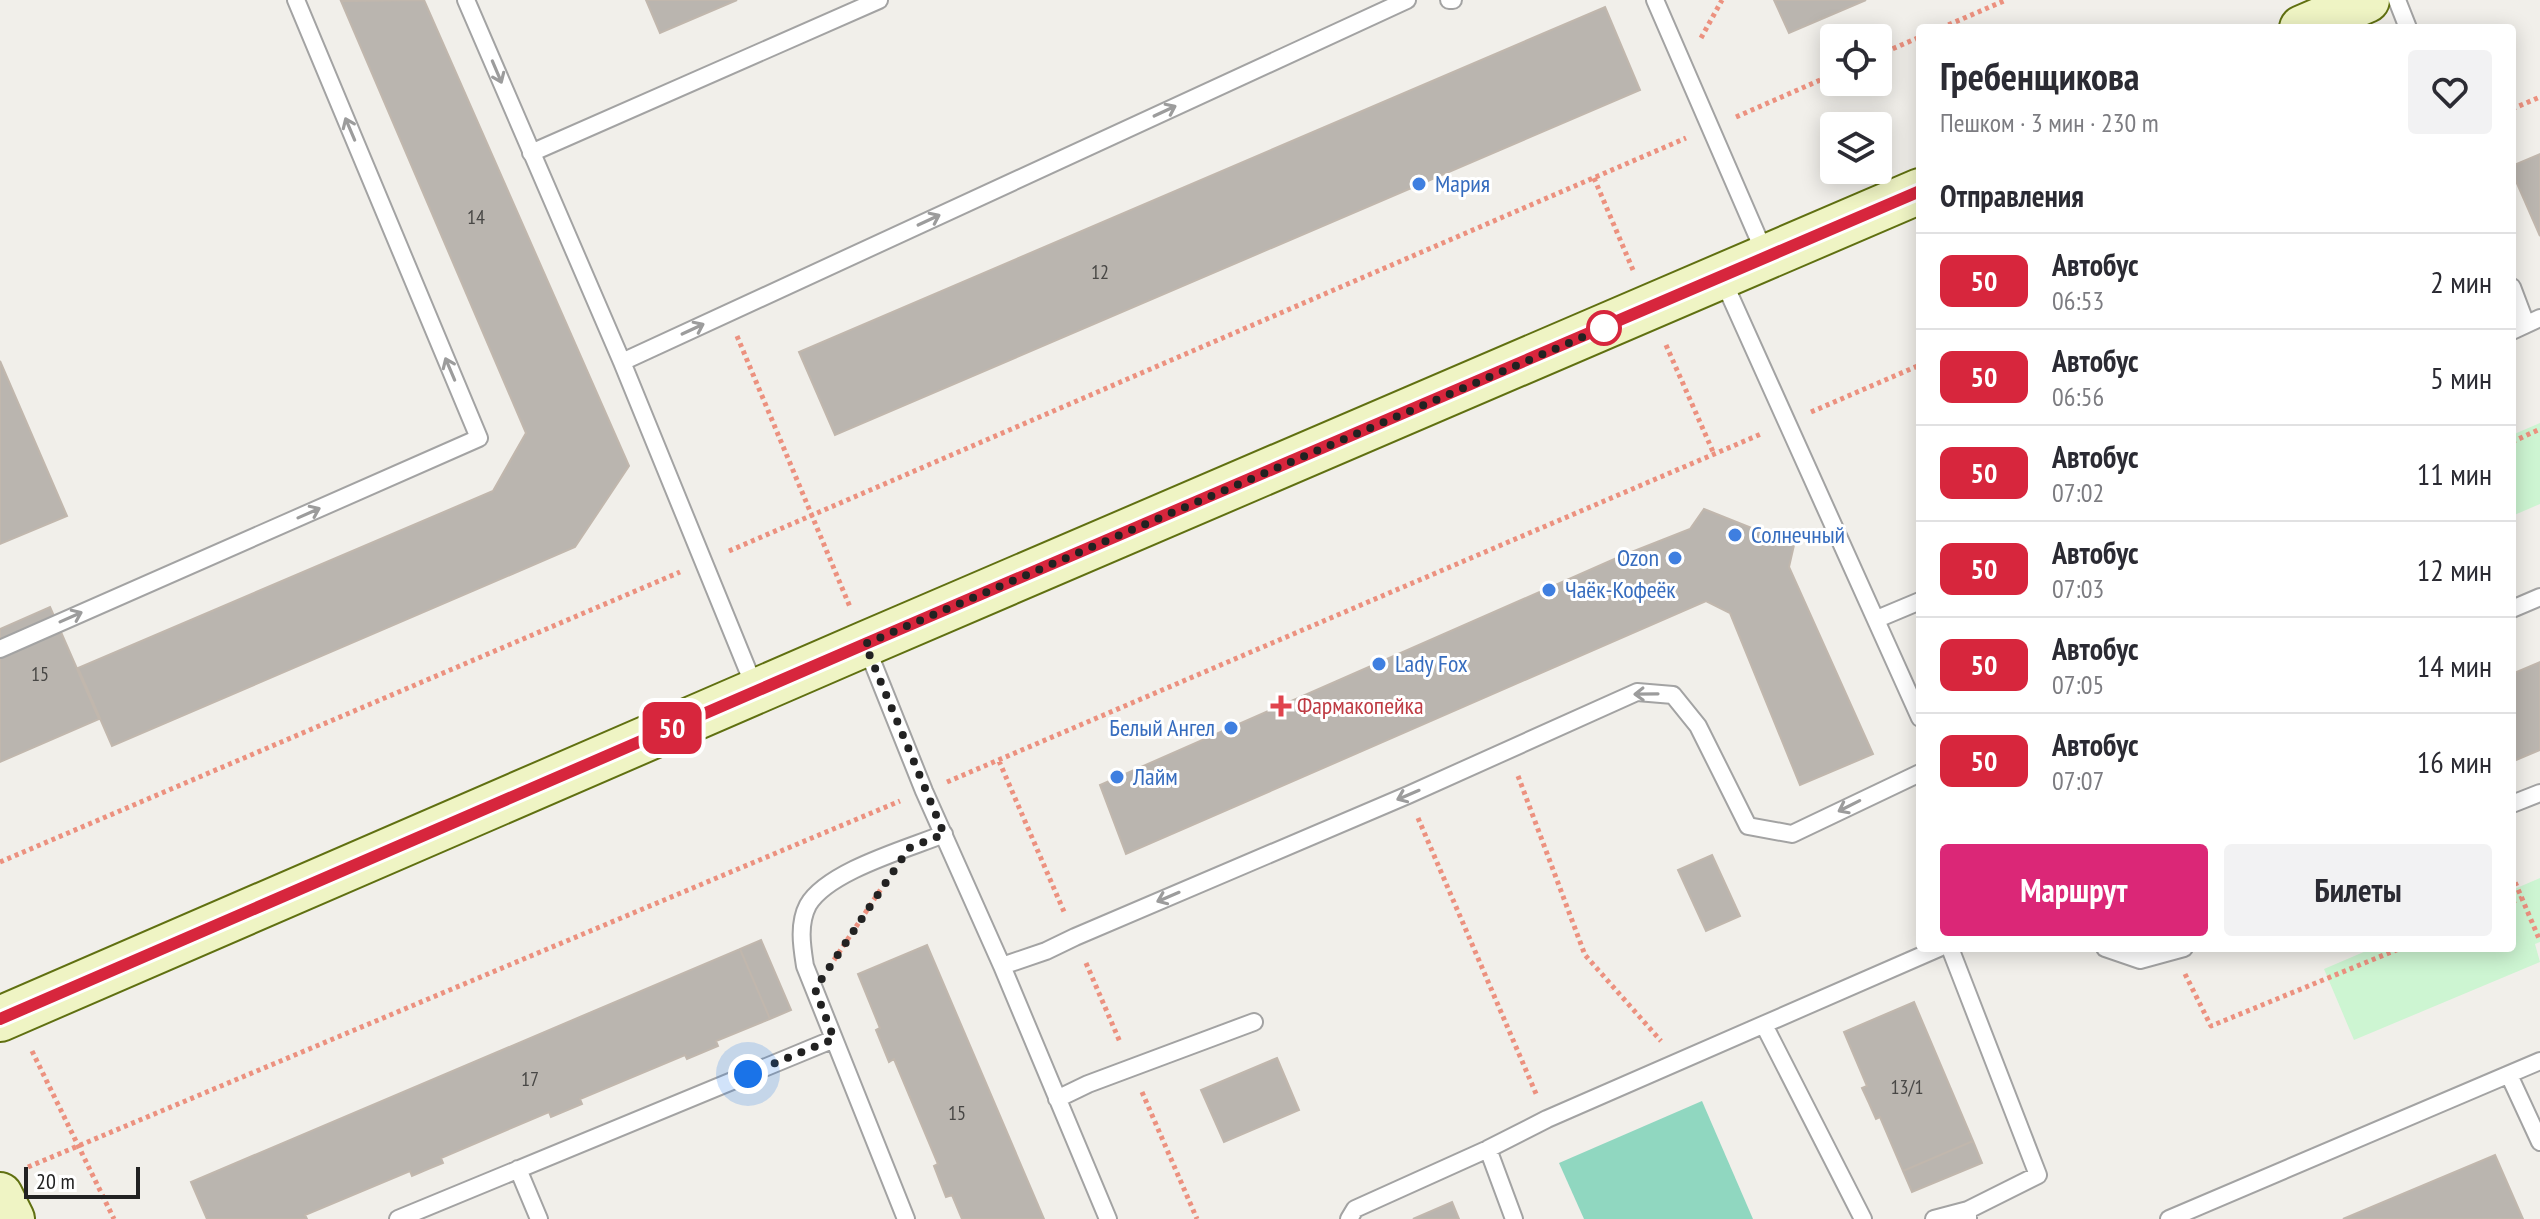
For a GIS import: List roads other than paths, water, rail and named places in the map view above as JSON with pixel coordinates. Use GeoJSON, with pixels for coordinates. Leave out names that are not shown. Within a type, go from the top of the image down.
{"type":"FeatureCollection","features":[{"type":"Feature","properties":{"kind":"street"},"geometry":{"type":"LineString","coordinates":[[2311,24],[2367,0]]}},
{"type":"Feature","properties":{"kind":"street"},"geometry":{"type":"LineString","coordinates":[[6,1016],[1916,193]]}},
{"type":"Feature","properties":{"kind":"street"},"geometry":{"type":"LineString","coordinates":[[12,1219],[13,1181]]}},
{"type":"Feature","properties":{"kind":"lane"},"geometry":{"type":"LineString","coordinates":[[0,649],[479,438],[296,0]]}},
{"type":"Feature","properties":{"kind":"lane"},"geometry":{"type":"LineString","coordinates":[[466,0],[622,362],[757,691]]}},
{"type":"Feature","properties":{"kind":"lane"},"geometry":{"type":"LineString","coordinates":[[531,153],[879,0]]}},
{"type":"Feature","properties":{"kind":"lane"},"geometry":{"type":"LineString","coordinates":[[622,362],[1407,0]]}},
{"type":"Feature","properties":{"kind":"lane"},"geometry":{"type":"LineString","coordinates":[[1655,0],[1767,257]]}},
{"type":"Feature","properties":{"kind":"lane"},"geometry":{"type":"LineString","coordinates":[[2397,0],[2406,24]]}},
{"type":"Feature","properties":{"kind":"lane"},"geometry":{"type":"LineString","coordinates":[[1721,277],[1916,709]]}},
{"type":"Feature","properties":{"kind":"lane"},"geometry":{"type":"LineString","coordinates":[[2516,298],[2526,325]]}},
{"type":"Feature","properties":{"kind":"lane"},"geometry":{"type":"LineString","coordinates":[[2516,607],[2540,597]]}},
{"type":"Feature","properties":{"kind":"lane"},"geometry":{"type":"LineString","coordinates":[[1877,619],[1916,603]]}},
{"type":"Feature","properties":{"kind":"lane"},"geometry":{"type":"LineString","coordinates":[[865,644],[924,791],[1002,966],[1108,1219]]}},
{"type":"Feature","properties":{"kind":"lane"},"geometry":{"type":"LineString","coordinates":[[1002,966],[1046,951],[1408,795],[1637,692],[1673,695],[1698,726],[1748,826],[1792,834],[1916,775]]}},
{"type":"Feature","properties":{"kind":"lane"},"geometry":{"type":"LineString","coordinates":[[2516,802],[2540,793]]}},
{"type":"Feature","properties":{"kind":"lane"},"geometry":{"type":"LineString","coordinates":[[906,1219],[805,966],[800,937],[807,907],[824,886],[944,834]]}},
{"type":"Feature","properties":{"kind":"lane"},"geometry":{"type":"LineString","coordinates":[[1349,1219],[1355,1209],[1547,1119],[1930,952]]}},
{"type":"Feature","properties":{"kind":"lane"},"geometry":{"type":"LineString","coordinates":[[1934,1219],[1968,1214],[2038,1175],[1952,952]]}},
{"type":"Feature","properties":{"kind":"lane"},"geometry":{"type":"LineString","coordinates":[[2117,952],[2140,960],[2171,952]]}},
{"type":"Feature","properties":{"kind":"lane"},"geometry":{"type":"LineString","coordinates":[[1057,1099],[1088,1084],[1254,1022]]}},
{"type":"Feature","properties":{"kind":"lane"},"geometry":{"type":"LineString","coordinates":[[1764,1025],[1863,1219]]}},
{"type":"Feature","properties":{"kind":"lane"},"geometry":{"type":"LineString","coordinates":[[398,1219],[834,1039]]}},
{"type":"Feature","properties":{"kind":"lane"},"geometry":{"type":"LineString","coordinates":[[2169,1219],[2540,1061]]}},
{"type":"Feature","properties":{"kind":"lane"},"geometry":{"type":"LineString","coordinates":[[2509,1075],[2540,1142]]}},
{"type":"Feature","properties":{"kind":"lane"},"geometry":{"type":"LineString","coordinates":[[1488,1149],[1514,1219]]}},
{"type":"Feature","properties":{"kind":"lane"},"geometry":{"type":"LineString","coordinates":[[518,1169],[539,1219]]}},
{"type":"Feature","properties":{"kind":"place","name":"Мария"},"geometry":{"type":"Point","coordinates":[1419,184]}},
{"type":"Feature","properties":{"kind":"place","name":"Солнечный"},"geometry":{"type":"Point","coordinates":[1735,535]}},
{"type":"Feature","properties":{"kind":"place","name":"Ozon"},"geometry":{"type":"Point","coordinates":[1675,558]}},
{"type":"Feature","properties":{"kind":"place","name":"Чаёк-Кофеёк"},"geometry":{"type":"Point","coordinates":[1549,590]}},
{"type":"Feature","properties":{"kind":"place","name":"Lady Fox"},"geometry":{"type":"Point","coordinates":[1379,664]}},
{"type":"Feature","properties":{"kind":"place","name":"Фармакопейка"},"geometry":{"type":"Point","coordinates":[1281,706]}},
{"type":"Feature","properties":{"kind":"place","name":"Белый Ангел"},"geometry":{"type":"Point","coordinates":[1231,728]}},
{"type":"Feature","properties":{"kind":"place","name":"Лайм"},"geometry":{"type":"Point","coordinates":[1117,777]}}]}
